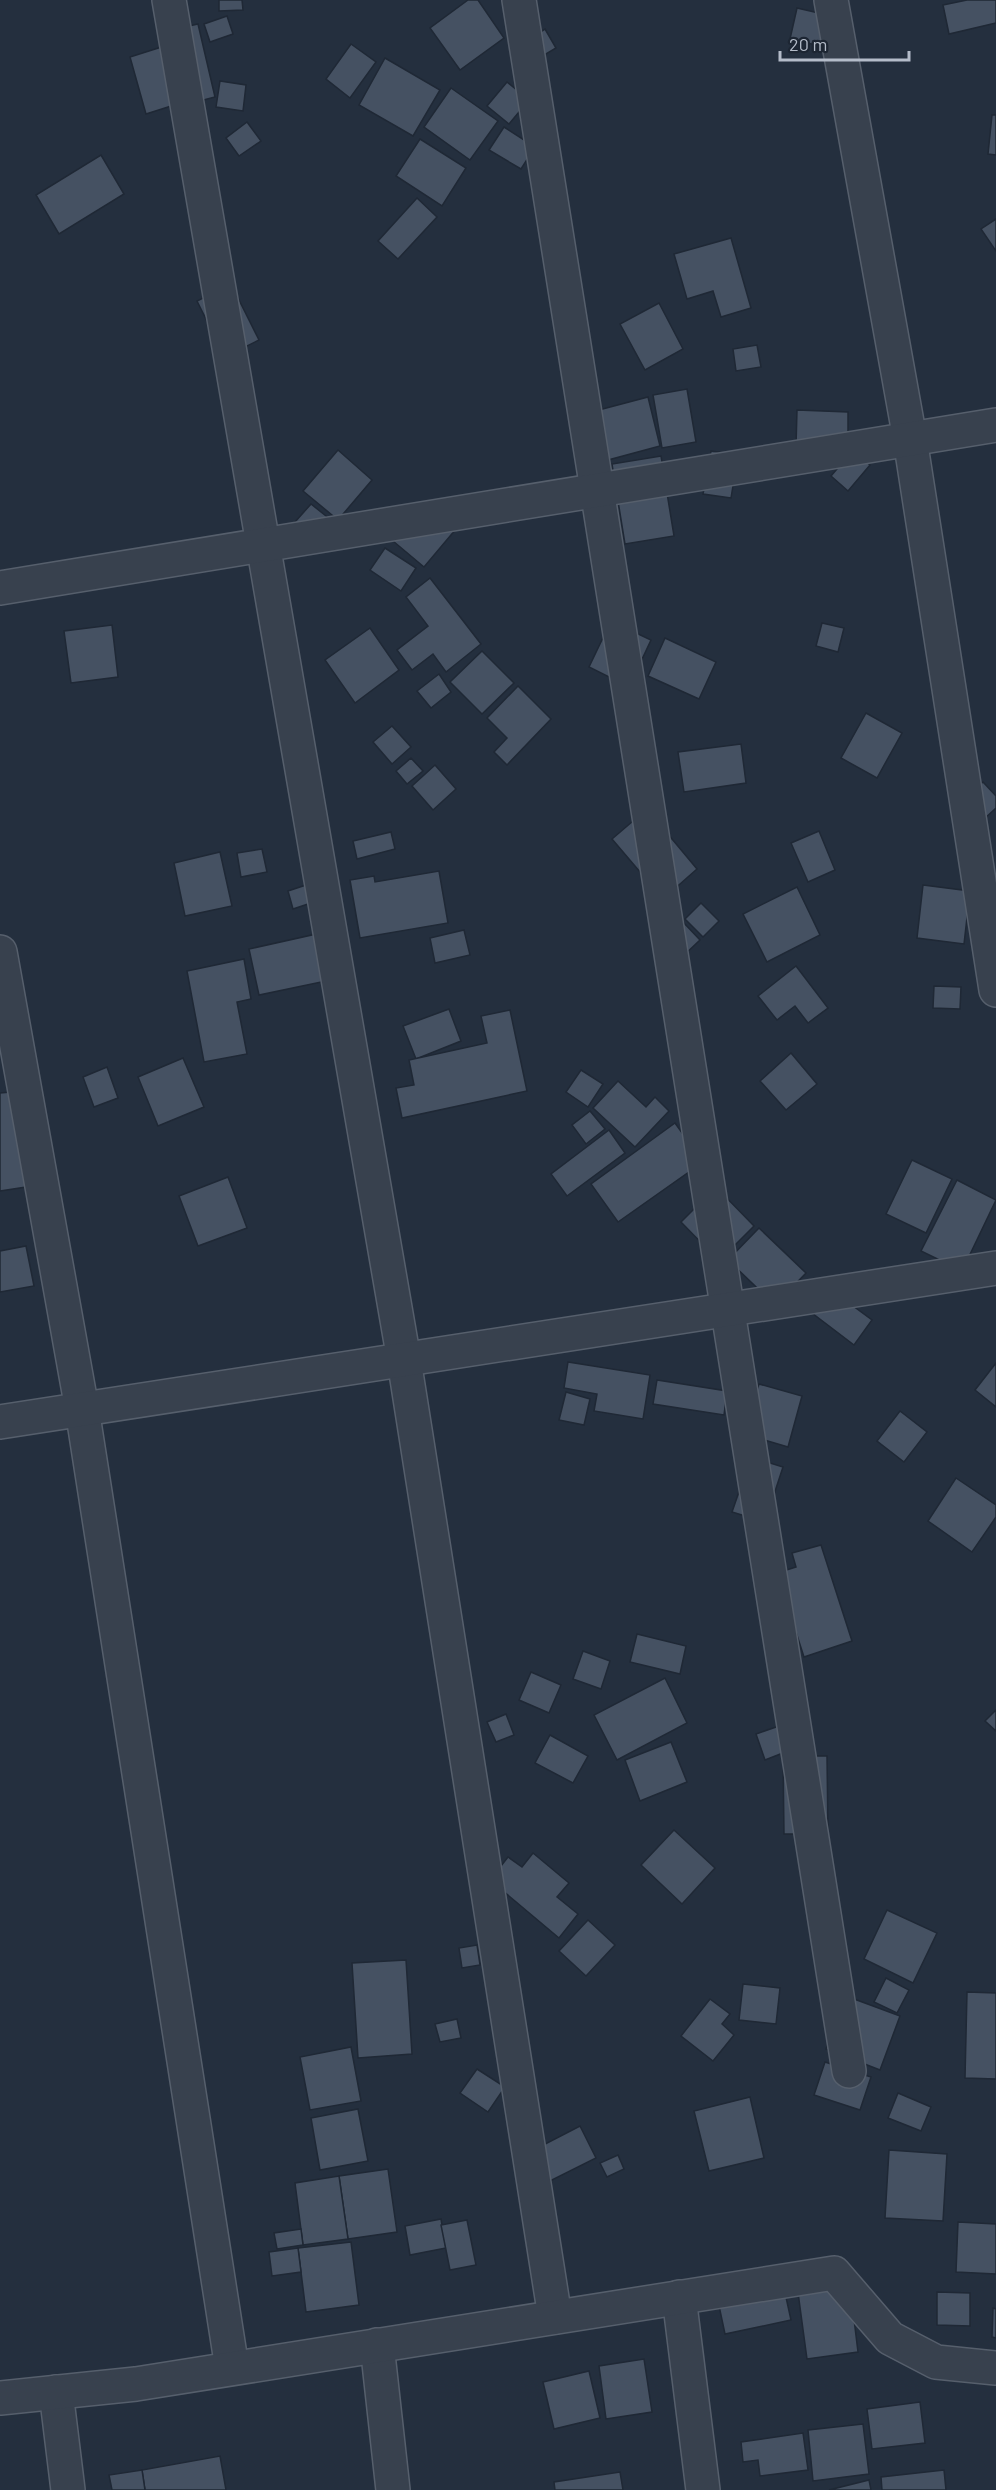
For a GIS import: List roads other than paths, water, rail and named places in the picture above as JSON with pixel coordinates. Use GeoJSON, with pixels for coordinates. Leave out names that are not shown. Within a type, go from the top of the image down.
{"type":"FeatureCollection","features":[{"type":"Feature","properties":{"kind":"street"},"geometry":{"type":"LineString","coordinates":[[169,0],[404,1360],[555,2318]]}},
{"type":"Feature","properties":{"kind":"street"},"geometry":{"type":"LineString","coordinates":[[519,0],[849,2071]]}},
{"type":"Feature","properties":{"kind":"street"},"geometry":{"type":"LineString","coordinates":[[831,0],[910,439],[996,990]]}},
{"type":"Feature","properties":{"kind":"street"},"geometry":{"type":"LineString","coordinates":[[0,588],[996,425]]}},
{"type":"Feature","properties":{"kind":"street"},"geometry":{"type":"LineString","coordinates":[[0,952],[82,1409],[232,2368]]}},
{"type":"Feature","properties":{"kind":"street"},"geometry":{"type":"LineString","coordinates":[[0,1422],[996,1268]]}},
{"type":"Feature","properties":{"kind":"street"},"geometry":{"type":"LineString","coordinates":[[0,2398],[136,2384],[834,2273],[890,2338],[936,2362],[996,2368]]}},
{"type":"Feature","properties":{"kind":"street"},"geometry":{"type":"LineString","coordinates":[[679,2298],[703,2490]]}},
{"type":"Feature","properties":{"kind":"street"},"geometry":{"type":"LineString","coordinates":[[377,2345],[393,2490]]}},
{"type":"Feature","properties":{"kind":"street"},"geometry":{"type":"LineString","coordinates":[[56,2392],[68,2490]]}}]}
